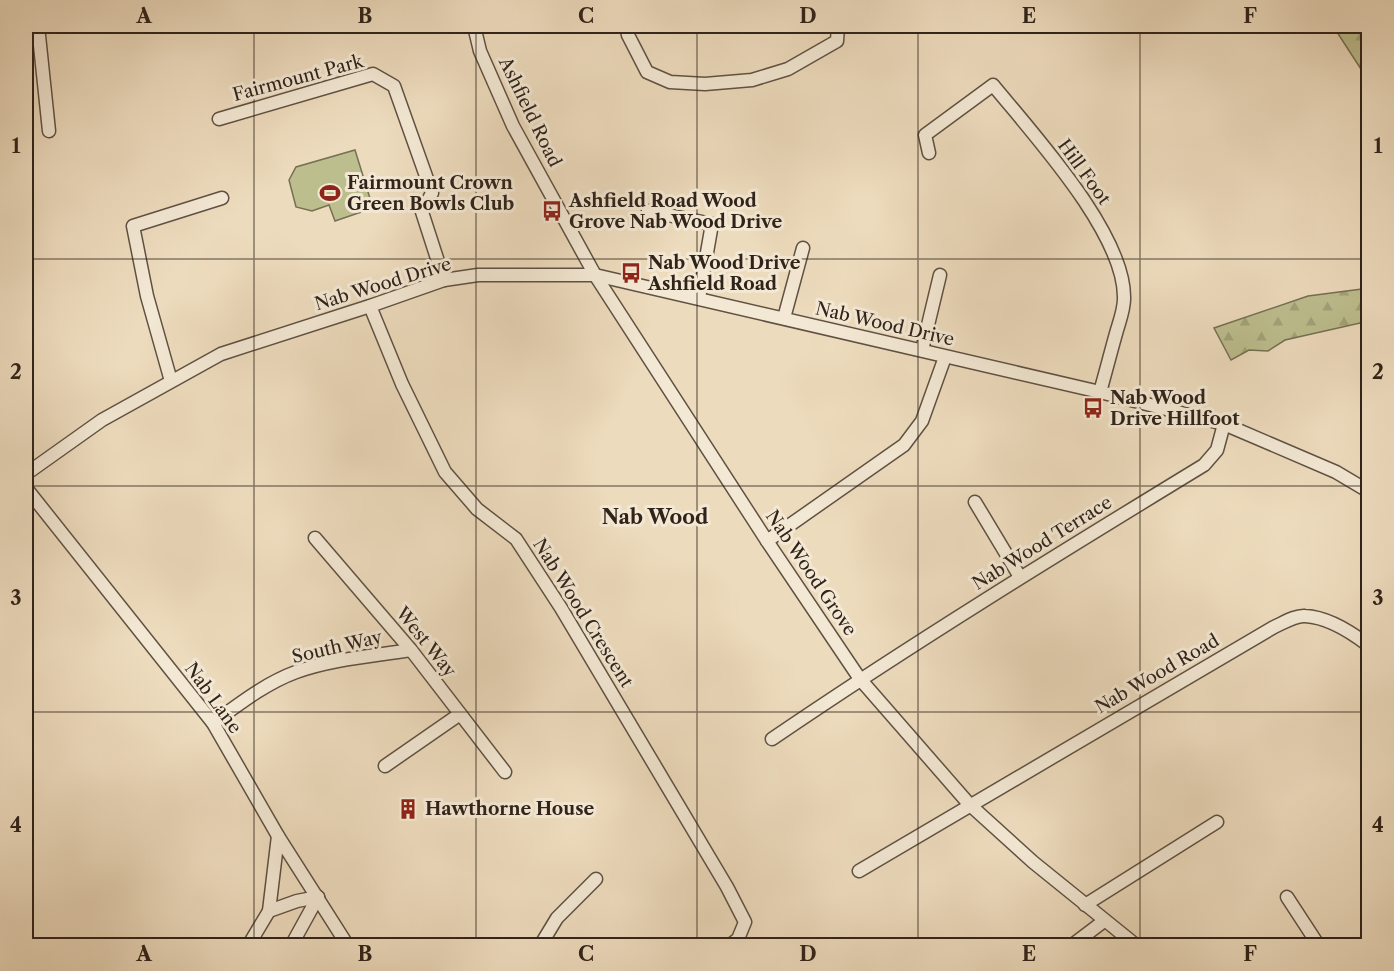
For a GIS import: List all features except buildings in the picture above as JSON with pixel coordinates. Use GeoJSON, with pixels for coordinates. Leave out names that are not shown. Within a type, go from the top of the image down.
{"type":"FeatureCollection","features":[{"type":"Feature","properties":{"kind":"street"},"geometry":{"type":"LineString","coordinates":[[38,26],[49,130]]}},
{"type":"Feature","properties":{"kind":"street","name":"Ashfield Road"},"geometry":{"type":"LineString","coordinates":[[474,26],[480,51],[513,126],[596,275]]}},
{"type":"Feature","properties":{"kind":"street"},"geometry":{"type":"LineString","coordinates":[[626,26],[628,35],[647,72],[670,82],[705,84],[752,80],[788,69],[837,41],[838,26]]}},
{"type":"Feature","properties":{"kind":"street","name":"Fairmount Park"},"geometry":{"type":"LineString","coordinates":[[219,119],[373,74],[394,86],[432,193],[422,212],[444,280]]}},
{"type":"Feature","properties":{"kind":"street","name":"Hill Foot"},"geometry":{"type":"LineString","coordinates":[[929,153],[925,135],[993,85],[1070,181],[1106,234],[1118,260],[1124,282],[1125,303],[1100,392]]}},
{"type":"Feature","properties":{"kind":"street"},"geometry":{"type":"LineString","coordinates":[[171,381],[147,296],[134,226],[222,198]]}},
{"type":"Feature","properties":{"kind":"street"},"geometry":{"type":"LineString","coordinates":[[648,211],[712,224],[699,298]]}},
{"type":"Feature","properties":{"kind":"street"},"geometry":{"type":"LineString","coordinates":[[784,318],[803,248]]}},
{"type":"Feature","properties":{"kind":"street","name":"Nab Wood Drive"},"geometry":{"type":"LineString","coordinates":[[26,474],[102,420],[221,354],[444,280],[478,275],[596,275],[1100,392],[1224,424],[1336,472],[1368,491]]}},
{"type":"Feature","properties":{"kind":"street","name":"Nab Wood Grove"},"geometry":{"type":"LineString","coordinates":[[596,275],[767,541],[860,679],[969,804],[1033,862],[1104,921],[1137,945]]}},
{"type":"Feature","properties":{"kind":"street"},"geometry":{"type":"LineString","coordinates":[[922,350],[940,275]]}},
{"type":"Feature","properties":{"kind":"street","name":"Nab Wood Crescent"},"geometry":{"type":"LineString","coordinates":[[370,306],[402,384],[445,472],[477,509],[516,539],[561,608],[728,887],[745,922],[738,939],[729,945]]}},
{"type":"Feature","properties":{"kind":"street"},"geometry":{"type":"LineString","coordinates":[[767,541],[904,445],[922,421],[945,357]]}},
{"type":"Feature","properties":{"kind":"street","name":"Nab Wood Terrace"},"geometry":{"type":"LineString","coordinates":[[772,739],[860,679],[1020,577],[1204,465],[1217,450],[1224,424]]}},
{"type":"Feature","properties":{"kind":"street","name":"Nab Lane"},"geometry":{"type":"LineString","coordinates":[[26,488],[213,723],[278,836],[348,945]]}},
{"type":"Feature","properties":{"kind":"street"},"geometry":{"type":"LineString","coordinates":[[975,501],[1020,577]]}},
{"type":"Feature","properties":{"kind":"street","name":"West Way"},"geometry":{"type":"LineString","coordinates":[[315,538],[411,650],[505,772]]}},
{"type":"Feature","properties":{"kind":"street","name":"Nab Wood Road"},"geometry":{"type":"LineString","coordinates":[[859,870],[1274,627],[1303,616],[1326,621],[1352,632],[1368,645]]}},
{"type":"Feature","properties":{"kind":"street","name":"South Way"},"geometry":{"type":"LineString","coordinates":[[213,723],[257,691],[297,672],[351,659],[411,650]]}},
{"type":"Feature","properties":{"kind":"street"},"geometry":{"type":"LineString","coordinates":[[385,766],[460,714]]}},
{"type":"Feature","properties":{"kind":"street"},"geometry":{"type":"LineString","coordinates":[[1085,905],[1217,822]]}},
{"type":"Feature","properties":{"kind":"street"},"geometry":{"type":"LineString","coordinates":[[248,945],[269,911],[278,836]]}},
{"type":"Feature","properties":{"kind":"street"},"geometry":{"type":"LineString","coordinates":[[540,945],[557,918],[596,879]]}},
{"type":"Feature","properties":{"kind":"street"},"geometry":{"type":"LineString","coordinates":[[269,911],[297,901],[318,897]]}},
{"type":"Feature","properties":{"kind":"street"},"geometry":{"type":"LineString","coordinates":[[291,945],[318,897]]}},
{"type":"Feature","properties":{"kind":"street"},"geometry":{"type":"LineString","coordinates":[[1287,897],[1318,945]]}},
{"type":"Feature","properties":{"kind":"street"},"geometry":{"type":"LineString","coordinates":[[1071,945],[1104,921]]}},
{"type":"Feature","properties":{"kind":"green space"},"geometry":{"type":"Polygon","coordinates":[[[1333,26],[1368,26],[1368,80],[1333,26]]]}},
{"type":"Feature","properties":{"kind":"green space","name":"Fairmount Crown Green Bowls Club"},"geometry":{"type":"Polygon","coordinates":[[[355,150],[373,208],[335,221],[329,205],[312,211],[296,207],[289,180],[296,167],[355,150]]]}},
{"type":"Feature","properties":{"kind":"green space"},"geometry":{"type":"Polygon","coordinates":[[[1368,286],[1368,326],[1360,323],[1285,340],[1268,351],[1249,350],[1231,360],[1214,328],[1308,296],[1362,289],[1368,286]]]}},
{"type":"Feature","properties":{"kind":"place","name":"Fairmount Crown Green Bowls Club"},"geometry":{"type":"Point","coordinates":[330,193]}},
{"type":"Feature","properties":{"kind":"place","name":"Ashfield Road Wood Grove Nab Wood Drive"},"geometry":{"type":"Point","coordinates":[552,211]}},
{"type":"Feature","properties":{"kind":"place","name":"Nab Wood Drive Ashfield Road"},"geometry":{"type":"Point","coordinates":[631,273]}},
{"type":"Feature","properties":{"kind":"place","name":"Nab Wood Drive Hillfoot"},"geometry":{"type":"Point","coordinates":[1093,408]}},
{"type":"Feature","properties":{"kind":"place","name":"Hawthorne House"},"geometry":{"type":"Point","coordinates":[408,809]}},
{"type":"Feature","properties":{"kind":"district","name":"Nab Wood"},"geometry":{"type":"Point","coordinates":[655,517]}}]}
